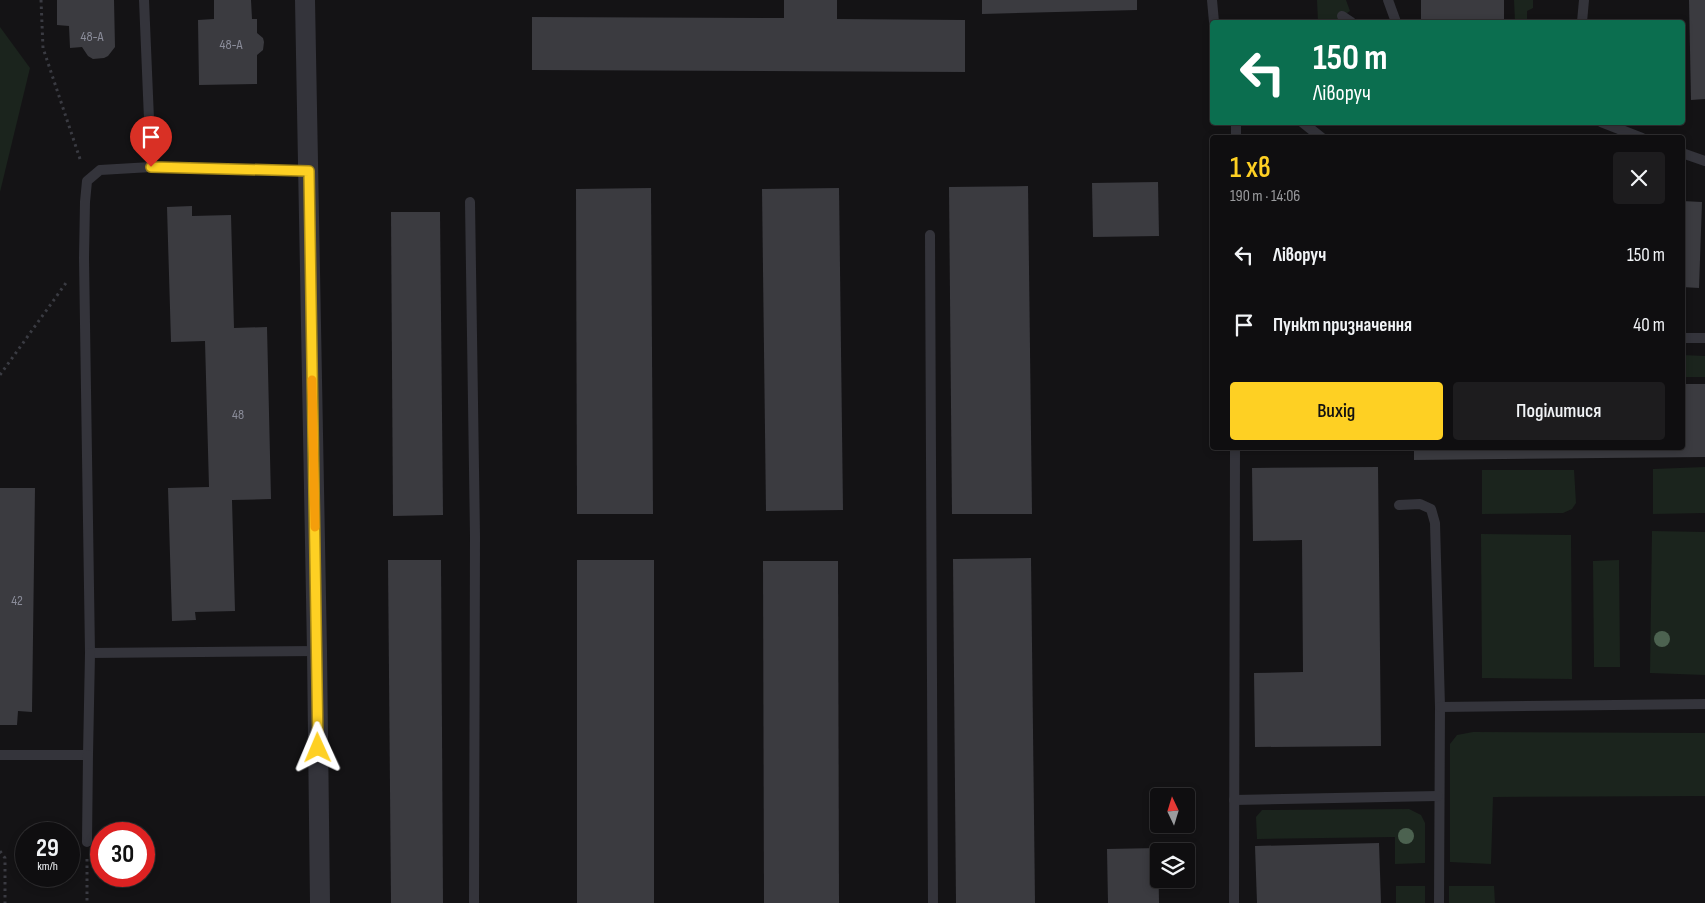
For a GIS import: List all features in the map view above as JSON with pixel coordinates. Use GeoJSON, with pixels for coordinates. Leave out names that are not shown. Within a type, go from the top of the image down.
{"type":"FeatureCollection","features":[{"type":"Feature","properties":{"kind":"street"},"geometry":{"type":"LineString","coordinates":[[305,0],[320,903]]}},
{"type":"Feature","properties":{"kind":"lane"},"geometry":{"type":"LineString","coordinates":[[144,0],[151,167]]}},
{"type":"Feature","properties":{"kind":"lane"},"geometry":{"type":"LineString","coordinates":[[1212,0],[1214,20]]}},
{"type":"Feature","properties":{"kind":"lane"},"geometry":{"type":"LineString","coordinates":[[1388,0],[1395,20]]}},
{"type":"Feature","properties":{"kind":"lane"},"geometry":{"type":"LineString","coordinates":[[1582,20],[1584,0]]}},
{"type":"Feature","properties":{"kind":"lane"},"geometry":{"type":"LineString","coordinates":[[1306,125],[1318,135]]}},
{"type":"Feature","properties":{"kind":"lane"},"geometry":{"type":"LineString","coordinates":[[1609,125],[1634,135]]}},
{"type":"Feature","properties":{"kind":"lane"},"geometry":{"type":"LineString","coordinates":[[1685,154],[1705,161]]}},
{"type":"Feature","properties":{"kind":"lane"},"geometry":{"type":"LineString","coordinates":[[87,842],[90,653],[84,258],[87,182],[100,170],[151,167],[309,171]]}},
{"type":"Feature","properties":{"kind":"lane"},"geometry":{"type":"LineString","coordinates":[[470,202],[475,536],[474,903]]}},
{"type":"Feature","properties":{"kind":"lane"},"geometry":{"type":"LineString","coordinates":[[930,235],[933,903]]}},
{"type":"Feature","properties":{"kind":"lane"},"geometry":{"type":"LineString","coordinates":[[1685,338],[1705,338]]}},
{"type":"Feature","properties":{"kind":"lane"},"geometry":{"type":"LineString","coordinates":[[1234,903],[1235,450]]}},
{"type":"Feature","properties":{"kind":"lane"},"geometry":{"type":"LineString","coordinates":[[1399,505],[1420,504],[1431,509],[1435,523],[1440,707],[1438,796],[1439,903]]}},
{"type":"Feature","properties":{"kind":"lane"},"geometry":{"type":"LineString","coordinates":[[90,653],[317,651]]}},
{"type":"Feature","properties":{"kind":"lane"},"geometry":{"type":"LineString","coordinates":[[1440,707],[1705,704]]}},
{"type":"Feature","properties":{"kind":"lane"},"geometry":{"type":"LineString","coordinates":[[0,755],[88,755]]}},
{"type":"Feature","properties":{"kind":"lane"},"geometry":{"type":"LineString","coordinates":[[1234,800],[1438,796]]}},
{"type":"Feature","properties":{"kind":"path"},"geometry":{"type":"LineString","coordinates":[[41,0],[43,48],[87,182]]}},
{"type":"Feature","properties":{"kind":"path"},"geometry":{"type":"LineString","coordinates":[[0,376],[84,258]]}},
{"type":"Feature","properties":{"kind":"path"},"geometry":{"type":"LineString","coordinates":[[0,851],[5,858],[6,903]]}},
{"type":"Feature","properties":{"kind":"path"},"geometry":{"type":"LineString","coordinates":[[0,858],[5,858]]}},
{"type":"Feature","properties":{"kind":"path"},"geometry":{"type":"LineString","coordinates":[[87,858],[87,903]]}},
{"type":"Feature","properties":{"kind":"shaded area"},"geometry":{"type":"Polygon","coordinates":[[[1317,0],[1346,0],[1350,11],[1336,20],[1318,20],[1317,0]]]}},
{"type":"Feature","properties":{"kind":"shaded area"},"geometry":{"type":"Polygon","coordinates":[[[1514,0],[1533,0],[1533,8],[1527,11],[1527,20],[1515,20],[1514,0]]]}},
{"type":"Feature","properties":{"kind":"shaded area"},"geometry":{"type":"Polygon","coordinates":[[[0,27],[30,68],[0,192],[0,27]]]}},
{"type":"Feature","properties":{"kind":"shaded area"},"geometry":{"type":"Polygon","coordinates":[[[1685,355],[1705,356],[1705,377],[1685,377],[1685,355]]]}},
{"type":"Feature","properties":{"kind":"shaded area"},"geometry":{"type":"Polygon","coordinates":[[[1705,467],[1705,513],[1653,514],[1653,469],[1705,467]]]}},
{"type":"Feature","properties":{"kind":"shaded area"},"geometry":{"type":"Polygon","coordinates":[[[1482,470],[1574,470],[1576,503],[1572,509],[1563,513],[1482,514],[1482,470]]]}},
{"type":"Feature","properties":{"kind":"shaded area"},"geometry":{"type":"Polygon","coordinates":[[[1652,531],[1705,532],[1705,675],[1650,673],[1652,531]]]}},
{"type":"Feature","properties":{"kind":"shaded area"},"geometry":{"type":"Polygon","coordinates":[[[1481,534],[1571,535],[1572,679],[1482,678],[1481,534]]]}},
{"type":"Feature","properties":{"kind":"shaded area"},"geometry":{"type":"Polygon","coordinates":[[[1619,560],[1620,667],[1594,667],[1593,561],[1619,560]]]}},
{"type":"Feature","properties":{"kind":"shaded area"},"geometry":{"type":"Polygon","coordinates":[[[1473,732],[1705,733],[1705,796],[1493,797],[1491,864],[1450,862],[1450,744],[1457,735],[1473,732]]]}},
{"type":"Feature","properties":{"kind":"shaded area"},"geometry":{"type":"Polygon","coordinates":[[[1409,809],[1421,815],[1425,823],[1425,863],[1395,864],[1395,837],[1257,839],[1256,817],[1262,810],[1409,809]]]}},
{"type":"Feature","properties":{"kind":"shaded area"},"geometry":{"type":"Polygon","coordinates":[[[1396,886],[1425,886],[1425,903],[1396,903],[1396,886]]]}},
{"type":"Feature","properties":{"kind":"shaded area"},"geometry":{"type":"Polygon","coordinates":[[[1449,886],[1494,886],[1495,903],[1449,903],[1449,886]]]}},
{"type":"Feature","properties":{"kind":"building"},"geometry":{"type":"Polygon","coordinates":[[[57,0],[114,0],[115,47],[108,56],[93,59],[88,56],[82,47],[70,48],[69,26],[57,25],[57,0]]]}},
{"type":"Feature","properties":{"kind":"building"},"geometry":{"type":"Polygon","coordinates":[[[214,0],[251,0],[252,19],[257,19],[257,33],[263,38],[264,42],[263,50],[257,55],[257,84],[199,85],[198,20],[214,19],[214,0]]]}},
{"type":"Feature","properties":{"kind":"building"},"geometry":{"type":"Polygon","coordinates":[[[784,0],[837,0],[837,19],[965,20],[965,72],[532,70],[532,17],[784,18],[784,0]]]}},
{"type":"Feature","properties":{"kind":"building"},"geometry":{"type":"Polygon","coordinates":[[[982,0],[1137,0],[1137,10],[982,14],[982,0]]]}},
{"type":"Feature","properties":{"kind":"building"},"geometry":{"type":"Polygon","coordinates":[[[1421,0],[1504,0],[1504,20],[1421,20],[1421,0]]]}},
{"type":"Feature","properties":{"kind":"building"},"geometry":{"type":"Polygon","coordinates":[[[1689,0],[1705,0],[1705,99],[1691,100],[1689,0]]]}},
{"type":"Feature","properties":{"kind":"building"},"geometry":{"type":"Polygon","coordinates":[[[1158,182],[1159,236],[1093,237],[1092,183],[1158,182]]]}},
{"type":"Feature","properties":{"kind":"building"},"geometry":{"type":"Polygon","coordinates":[[[1028,186],[1032,514],[952,514],[949,187],[1028,186]]]}},
{"type":"Feature","properties":{"kind":"building"},"geometry":{"type":"Polygon","coordinates":[[[651,188],[653,514],[577,514],[576,189],[651,188]]]}},
{"type":"Feature","properties":{"kind":"building"},"geometry":{"type":"Polygon","coordinates":[[[839,188],[843,510],[766,511],[762,189],[839,188]]]}},
{"type":"Feature","properties":{"kind":"building"},"geometry":{"type":"Polygon","coordinates":[[[1685,201],[1702,202],[1699,288],[1685,287],[1685,201]]]}},
{"type":"Feature","properties":{"kind":"building"},"geometry":{"type":"Polygon","coordinates":[[[192,206],[192,216],[231,215],[234,328],[267,327],[271,499],[232,500],[235,611],[195,612],[196,620],[172,621],[168,488],[209,487],[205,341],[171,342],[167,207],[192,206]]]}},
{"type":"Feature","properties":{"kind":"building"},"geometry":{"type":"Polygon","coordinates":[[[391,212],[440,212],[443,515],[393,516],[391,212]]]}},
{"type":"Feature","properties":{"kind":"building"},"geometry":{"type":"Polygon","coordinates":[[[1685,384],[1705,384],[1705,457],[1414,460],[1414,450],[1685,450],[1685,384]]]}},
{"type":"Feature","properties":{"kind":"building"},"geometry":{"type":"Polygon","coordinates":[[[1378,467],[1381,746],[1255,747],[1254,673],[1303,672],[1302,540],[1253,541],[1252,468],[1378,467]]]}},
{"type":"Feature","properties":{"kind":"building"},"geometry":{"type":"Polygon","coordinates":[[[0,488],[35,488],[32,712],[18,711],[17,725],[0,725],[0,488]]]}},
{"type":"Feature","properties":{"kind":"building"},"geometry":{"type":"Polygon","coordinates":[[[1031,558],[1035,903],[956,903],[953,559],[1031,558]]]}},
{"type":"Feature","properties":{"kind":"building"},"geometry":{"type":"Polygon","coordinates":[[[388,560],[441,560],[443,903],[391,903],[388,560]]]}},
{"type":"Feature","properties":{"kind":"building"},"geometry":{"type":"Polygon","coordinates":[[[577,560],[654,560],[654,903],[577,903],[577,560]]]}},
{"type":"Feature","properties":{"kind":"building"},"geometry":{"type":"Polygon","coordinates":[[[763,561],[838,561],[839,903],[764,903],[763,561]]]}},
{"type":"Feature","properties":{"kind":"building"},"geometry":{"type":"Polygon","coordinates":[[[1379,843],[1381,903],[1257,903],[1255,846],[1379,843]]]}},
{"type":"Feature","properties":{"kind":"building"},"geometry":{"type":"Polygon","coordinates":[[[1150,848],[1150,888],[1159,888],[1159,903],[1108,903],[1107,849],[1150,848]]]}},
{"type":"Feature","properties":{"kind":"slow traffic"},"geometry":{"type":"LineString","coordinates":[[312,380],[315,527]]}},
{"type":"Feature","properties":{"kind":"route"},"geometry":{"type":"LineString","coordinates":[[151,167],[309,171],[318,748]]}}]}
